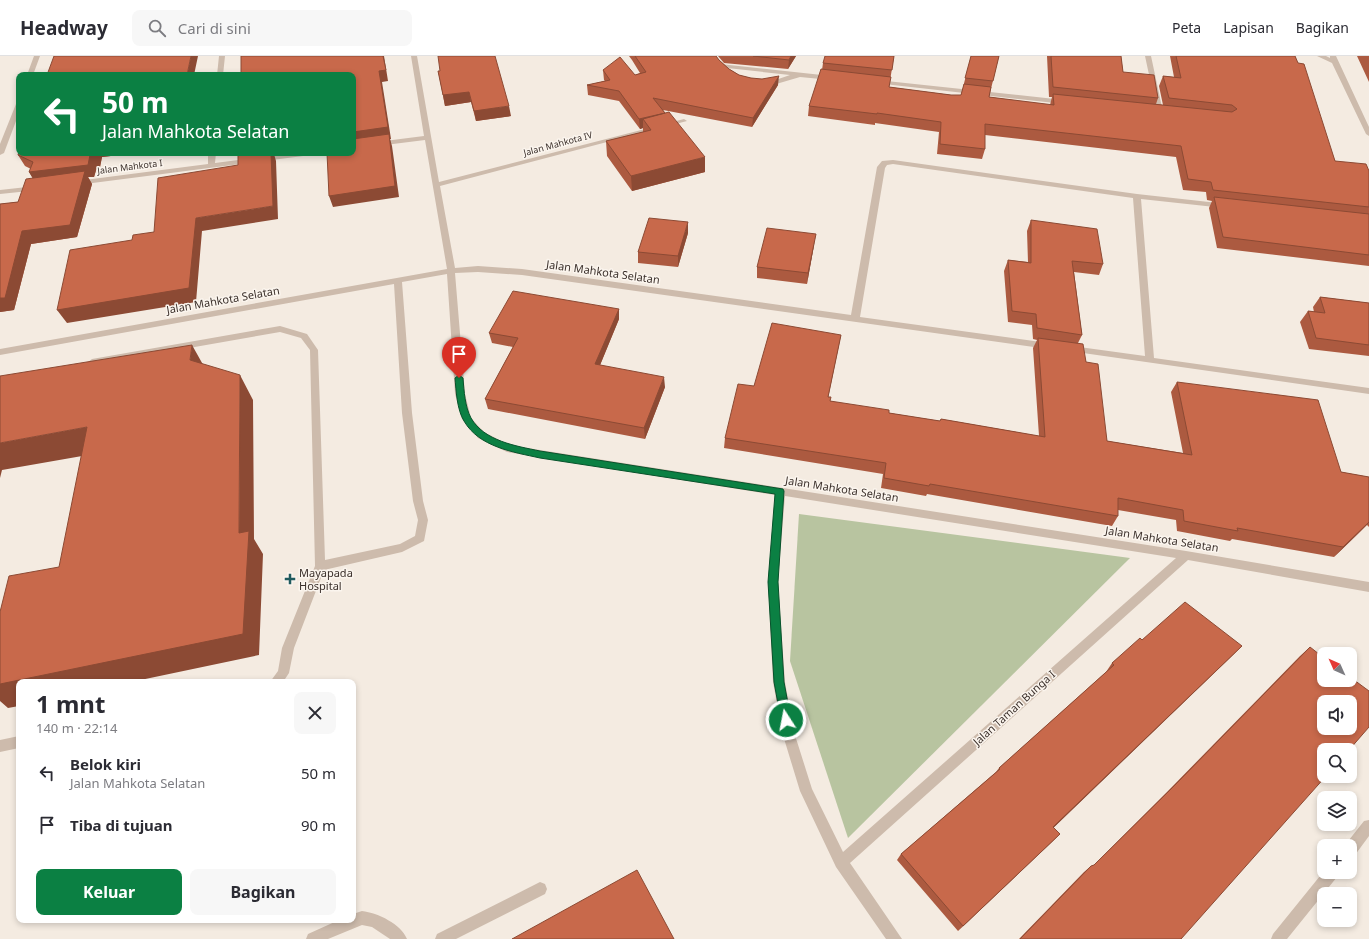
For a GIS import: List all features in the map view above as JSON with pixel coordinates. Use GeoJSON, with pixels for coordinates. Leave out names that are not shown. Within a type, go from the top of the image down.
{"type":"FeatureCollection","features":[{"type":"Feature","properties":{"kind":"street"},"geometry":{"type":"LineString","coordinates":[[31,72],[38,56]]}},
{"type":"Feature","properties":{"kind":"street"},"geometry":{"type":"LineString","coordinates":[[220,72],[222,56]]}},
{"type":"Feature","properties":{"kind":"street","name":"Jalan Mahkota Selatan"},"geometry":{"type":"LineString","coordinates":[[414,56],[451,271],[460,394],[467,419],[481,435],[507,448],[540,454],[1186,555],[1369,587]]}},
{"type":"Feature","properties":{"kind":"street"},"geometry":{"type":"LineString","coordinates":[[1148,56],[1164,113],[1153,111]]}},
{"type":"Feature","properties":{"kind":"street"},"geometry":{"type":"LineString","coordinates":[[1320,56],[1334,59],[1369,134]]}},
{"type":"Feature","properties":{"kind":"street"},"geometry":{"type":"LineString","coordinates":[[725,72],[718,64],[839,78]]}},
{"type":"Feature","properties":{"kind":"street"},"geometry":{"type":"LineString","coordinates":[[755,85],[763,86],[800,74]]}},
{"type":"Feature","properties":{"kind":"street"},"geometry":{"type":"LineString","coordinates":[[871,82],[1074,103]]}},
{"type":"Feature","properties":{"kind":"street"},"geometry":{"type":"LineString","coordinates":[[0,152],[16,112]]}},
{"type":"Feature","properties":{"kind":"street","name":"Jalan Mahkota IV"},"geometry":{"type":"LineString","coordinates":[[437,185],[684,121]]}},
{"type":"Feature","properties":{"kind":"street"},"geometry":{"type":"LineString","coordinates":[[356,147],[429,137]]}},
{"type":"Feature","properties":{"kind":"street"},"geometry":{"type":"LineString","coordinates":[[211,166],[212,156]]}},
{"type":"Feature","properties":{"kind":"street","name":"Jalan Mahkota I"},"geometry":{"type":"LineString","coordinates":[[73,184],[288,156]]}},
{"type":"Feature","properties":{"kind":"street"},"geometry":{"type":"LineString","coordinates":[[855,319],[881,167],[885,163],[901,163],[1137,196],[1230,206]]}},
{"type":"Feature","properties":{"kind":"street"},"geometry":{"type":"LineString","coordinates":[[0,192],[42,187]]}},
{"type":"Feature","properties":{"kind":"street"},"geometry":{"type":"LineString","coordinates":[[1137,196],[1150,360]]}},
{"type":"Feature","properties":{"kind":"street","name":"Jalan Mahkota Selatan"},"geometry":{"type":"LineString","coordinates":[[0,352],[451,271],[478,268],[522,272],[1369,391]]}},
{"type":"Feature","properties":{"kind":"street"},"geometry":{"type":"LineString","coordinates":[[320,566],[402,548],[420,538],[423,520],[418,501],[407,413],[398,281]]}},
{"type":"Feature","properties":{"kind":"street"},"geometry":{"type":"LineString","coordinates":[[81,364],[280,329],[304,336],[314,350],[320,566],[288,648],[283,673],[278,679]]}},
{"type":"Feature","properties":{"kind":"street"},"geometry":{"type":"LineString","coordinates":[[780,491],[773,582],[779,682],[788,732],[806,791],[842,862],[885,928],[895,939]]}},
{"type":"Feature","properties":{"kind":"street","name":"Jalan Taman Bunga I"},"geometry":{"type":"LineString","coordinates":[[842,862],[1186,555]]}},
{"type":"Feature","properties":{"kind":"street"},"geometry":{"type":"LineString","coordinates":[[0,746],[16,743]]}},
{"type":"Feature","properties":{"kind":"street"},"geometry":{"type":"LineString","coordinates":[[1357,841],[1369,826]]}},
{"type":"Feature","properties":{"kind":"street"},"geometry":{"type":"LineString","coordinates":[[1278,939],[1326,879]]}},
{"type":"Feature","properties":{"kind":"street"},"geometry":{"type":"LineString","coordinates":[[442,939],[540,889]]}},
{"type":"Feature","properties":{"kind":"street"},"geometry":{"type":"LineString","coordinates":[[356,921],[362,918],[382,925],[397,935],[400,939]]}},
{"type":"Feature","properties":{"kind":"street"},"geometry":{"type":"LineString","coordinates":[[314,939],[351,923]]}},
{"type":"Feature","properties":{"kind":"green space"},"geometry":{"type":"Polygon","coordinates":[[[799,514],[1130,558],[848,838],[790,661],[799,514]]]}},
{"type":"Feature","properties":{"kind":"building"},"geometry":{"type":"Polygon","coordinates":[[[54,56],[191,56],[188,72],[48,72],[54,56]]]}},
{"type":"Feature","properties":{"kind":"building"},"geometry":{"type":"Polygon","coordinates":[[[241,56],[383,56],[386,70],[379,71],[388,127],[356,132],[356,72],[241,72],[241,56]]]}},
{"type":"Feature","properties":{"kind":"building"},"geometry":{"type":"Polygon","coordinates":[[[438,56],[495,56],[509,106],[474,111],[469,92],[443,95],[438,71],[440,71],[438,56]]]}},
{"type":"Feature","properties":{"kind":"building"},"geometry":{"type":"Polygon","coordinates":[[[635,56],[716,56],[729,69],[739,75],[762,79],[779,76],[753,118],[653,98],[665,113],[639,119],[619,91],[587,85],[610,80],[603,70],[620,57],[635,75],[646,72],[635,56]]]}},
{"type":"Feature","properties":{"kind":"building"},"geometry":{"type":"Polygon","coordinates":[[[753,56],[791,56],[789,60],[753,56]]]}},
{"type":"Feature","properties":{"kind":"building"},"geometry":{"type":"Polygon","coordinates":[[[825,56],[894,56],[892,70],[823,63],[825,56]]]}},
{"type":"Feature","properties":{"kind":"building"},"geometry":{"type":"Polygon","coordinates":[[[971,56],[999,56],[993,81],[965,78],[971,56]]]}},
{"type":"Feature","properties":{"kind":"building"},"geometry":{"type":"Polygon","coordinates":[[[1051,56],[1121,56],[1123,72],[1154,75],[1158,98],[1053,87],[1051,56]]]}},
{"type":"Feature","properties":{"kind":"building"},"geometry":{"type":"Polygon","coordinates":[[[1176,56],[1295,56],[1298,63],[1304,64],[1335,161],[1366,164],[1369,171],[1369,207],[1213,190],[1211,182],[1188,179],[1181,146],[985,124],[985,149],[940,144],[941,122],[877,113],[809,106],[821,69],[891,77],[889,87],[951,95],[961,95],[964,84],[991,87],[989,97],[1054,105],[1053,94],[1232,112],[1237,109],[1232,105],[1169,98],[1163,76],[1181,78],[1176,56]]]}},
{"type":"Feature","properties":{"kind":"building"},"geometry":{"type":"Polygon","coordinates":[[[669,112],[705,157],[631,176],[606,141],[651,130],[643,119],[669,112]]]}},
{"type":"Feature","properties":{"kind":"building"},"geometry":{"type":"Polygon","coordinates":[[[389,134],[395,186],[329,196],[327,156],[356,156],[356,139],[389,134]]]}},
{"type":"Feature","properties":{"kind":"building"},"geometry":{"type":"Polygon","coordinates":[[[20,156],[90,156],[88,165],[29,172],[33,162],[20,156]]]}},
{"type":"Feature","properties":{"kind":"building"},"geometry":{"type":"Polygon","coordinates":[[[238,156],[271,156],[273,206],[196,218],[189,288],[57,310],[70,250],[132,240],[133,235],[154,232],[158,178],[238,165],[238,156]]]}},
{"type":"Feature","properties":{"kind":"building"},"geometry":{"type":"Polygon","coordinates":[[[85,171],[70,225],[22,231],[5,298],[0,298],[0,204],[18,202],[26,179],[85,171]]]}},
{"type":"Feature","properties":{"kind":"building"},"geometry":{"type":"Polygon","coordinates":[[[1214,197],[1369,214],[1369,255],[1223,237],[1214,197]]]}},
{"type":"Feature","properties":{"kind":"building"},"geometry":{"type":"Polygon","coordinates":[[[649,218],[688,222],[678,256],[638,252],[649,218]]]}},
{"type":"Feature","properties":{"kind":"building"},"geometry":{"type":"Polygon","coordinates":[[[1031,220],[1097,229],[1103,264],[1072,261],[1082,335],[1037,328],[1036,314],[1012,311],[1008,260],[1031,263],[1031,220]]]}},
{"type":"Feature","properties":{"kind":"building"},"geometry":{"type":"Polygon","coordinates":[[[767,228],[816,234],[808,273],[757,267],[767,228]]]}},
{"type":"Feature","properties":{"kind":"building"},"geometry":{"type":"Polygon","coordinates":[[[513,291],[619,309],[595,364],[664,377],[644,428],[485,399],[518,338],[489,333],[513,291]]]}},
{"type":"Feature","properties":{"kind":"building"},"geometry":{"type":"Polygon","coordinates":[[[1320,297],[1369,303],[1369,345],[1316,338],[1308,311],[1325,313],[1320,297]]]}},
{"type":"Feature","properties":{"kind":"building"},"geometry":{"type":"Polygon","coordinates":[[[772,323],[841,335],[828,397],[831,397],[830,401],[889,410],[889,413],[940,421],[941,419],[1045,437],[1038,338],[1083,344],[1086,362],[1098,364],[1107,441],[1192,455],[1177,382],[1318,400],[1341,472],[1369,477],[1369,522],[1343,547],[1237,528],[1238,531],[1184,521],[1183,510],[1118,498],[1118,516],[930,484],[929,486],[884,478],[886,463],[725,438],[738,384],[754,386],[772,323]]]}},
{"type":"Feature","properties":{"kind":"building"},"geometry":{"type":"Polygon","coordinates":[[[192,345],[190,360],[240,375],[239,533],[249,531],[243,634],[24,679],[16,679],[16,681],[0,684],[0,612],[9,576],[59,567],[87,427],[0,443],[0,376],[192,345]]]}},
{"type":"Feature","properties":{"kind":"building"},"geometry":{"type":"Polygon","coordinates":[[[1185,602],[1242,646],[1053,827],[1060,834],[963,926],[901,854],[1000,769],[999,768],[1114,665],[1112,663],[1140,638],[1142,640],[1185,602]]]}},
{"type":"Feature","properties":{"kind":"building"},"geometry":{"type":"Polygon","coordinates":[[[1310,647],[1317,652],[1317,687],[1357,687],[1357,682],[1369,691],[1369,727],[1355,743],[1317,743],[1317,783],[1320,783],[1181,939],[1020,939],[1091,866],[1094,865],[1175,785],[1310,647]]]}},
{"type":"Feature","properties":{"kind":"building"},"geometry":{"type":"Polygon","coordinates":[[[637,870],[674,939],[512,939],[637,870]]]}},
{"type":"Feature","properties":{"kind":"place","name":"Mayapada Hospital"},"geometry":{"type":"Point","coordinates":[290,579]}},
{"type":"Feature","properties":{"kind":"route"},"geometry":{"type":"LineString","coordinates":[[459,378],[460,394],[467,419],[481,435],[507,448],[780,491],[773,582],[779,682],[786,720]]}}]}
